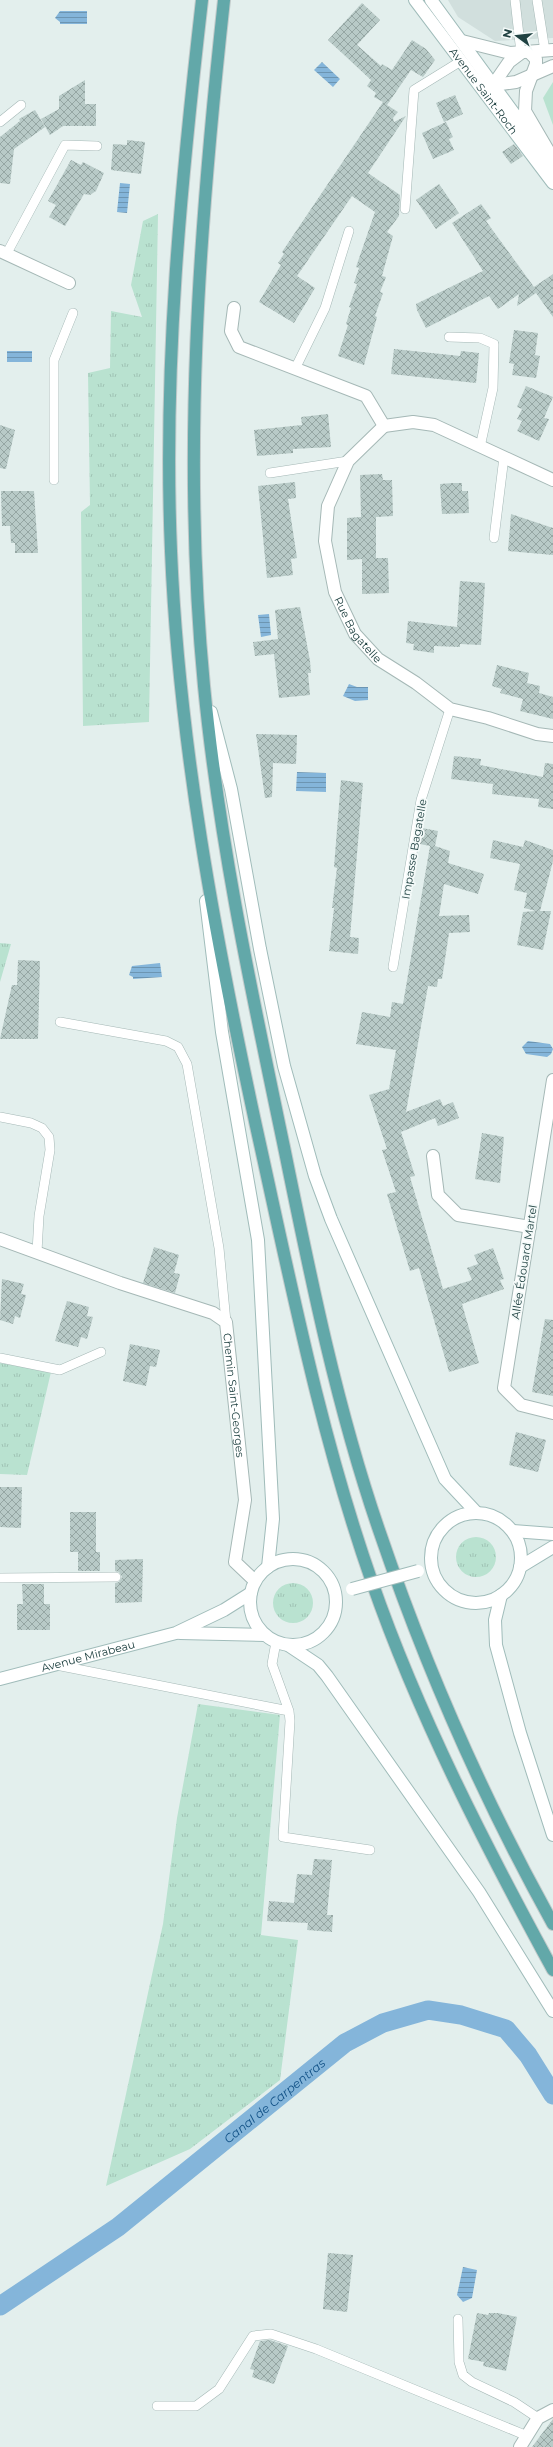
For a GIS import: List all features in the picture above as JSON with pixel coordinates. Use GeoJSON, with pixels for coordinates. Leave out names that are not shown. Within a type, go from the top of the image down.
{"type":"FeatureCollection","features":[{"type":"Feature","properties":{"kind":"main road"},"geometry":{"type":"LineString","coordinates":[[202,0],[176,251],[171,354],[171,549],[177,650],[187,753],[198,830],[222,1032],[258,1240],[273,1519],[268,1567]]}},
{"type":"Feature","properties":{"kind":"main road"},"geometry":{"type":"LineString","coordinates":[[224,0],[208,150],[195,353],[193,456],[197,590],[204,686],[223,841],[243,950],[293,1192],[324,1332],[378,1530],[429,1667],[520,1865],[553,1924]]}},
{"type":"Feature","properties":{"kind":"main road","name":"Avenue Saint-Roch"},"geometry":{"type":"LineString","coordinates":[[415,0],[462,61],[490,89],[553,167]]}},
{"type":"Feature","properties":{"kind":"main road","name":"Avenue Saint-Roch"},"geometry":{"type":"LineString","coordinates":[[431,0],[462,41],[537,164],[553,183]]}},
{"type":"Feature","properties":{"kind":"main road"},"geometry":{"type":"LineString","coordinates":[[462,41],[495,51],[525,52],[549,50]]}},
{"type":"Feature","properties":{"kind":"main road"},"geometry":{"type":"LineString","coordinates":[[525,52],[536,59],[533,75],[526,91],[525,111],[553,159]]}},
{"type":"Feature","properties":{"kind":"main road"},"geometry":{"type":"LineString","coordinates":[[490,89],[510,62],[525,52]]}},
{"type":"Feature","properties":{"kind":"main road"},"geometry":{"type":"LineString","coordinates":[[490,89],[516,82],[553,66]]}},
{"type":"Feature","properties":{"kind":"main road"},"geometry":{"type":"LineString","coordinates":[[3,252],[69,283]]}},
{"type":"Feature","properties":{"kind":"main road"},"geometry":{"type":"LineString","coordinates":[[234,308],[231,332],[239,347],[366,396],[384,426],[413,422],[434,425],[553,480]]}},
{"type":"Feature","properties":{"kind":"main road","name":"Rue Bagatelle"},"geometry":{"type":"LineString","coordinates":[[384,426],[348,461],[328,506],[325,541],[335,592],[355,634],[378,659],[416,682],[450,709],[488,718],[537,734],[553,736]]}},
{"type":"Feature","properties":{"kind":"main road"},"geometry":{"type":"LineString","coordinates":[[204,686],[231,789],[260,949],[284,1066],[315,1176],[331,1219],[445,1478],[476,1512]]}},
{"type":"Feature","properties":{"kind":"main road"},"geometry":{"type":"LineString","coordinates":[[198,830],[234,1024],[304,1347],[327,1435],[372,1583],[412,1682],[458,1787],[494,1862],[553,1970]]}},
{"type":"Feature","properties":{"kind":"main road","name":"Allée Édouard Martel"},"geometry":{"type":"LineString","coordinates":[[553,1080],[504,1388],[521,1406],[553,1413]]}},
{"type":"Feature","properties":{"kind":"main road"},"geometry":{"type":"LineString","coordinates":[[433,1156],[438,1195],[458,1215],[530,1226]]}},
{"type":"Feature","properties":{"kind":"main road","name":"Chemin Saint-Georges"},"geometry":{"type":"LineString","coordinates":[[0,1239],[120,1283],[213,1313],[226,1322],[245,1500],[236,1562],[253,1587]]}},
{"type":"Feature","properties":{"kind":"main road"},"geometry":{"type":"LineString","coordinates":[[476,1512],[490,1514],[503,1521],[513,1531],[521,1554],[520,1567],[517,1578],[501,1595],[478,1603],[460,1599],[444,1590],[437,1580],[432,1568],[431,1555],[434,1542],[440,1530],[456,1518],[476,1512]]}},
{"type":"Feature","properties":{"kind":"main road"},"geometry":{"type":"LineString","coordinates":[[513,1531],[553,1534]]}},
{"type":"Feature","properties":{"kind":"main road"},"geometry":{"type":"LineString","coordinates":[[520,1567],[553,1547]]}},
{"type":"Feature","properties":{"kind":"main road"},"geometry":{"type":"LineString","coordinates":[[176,1633],[224,1610],[253,1587],[268,1567],[291,1559],[314,1565],[324,1573],[335,1594],[335,1608],[332,1621],[324,1632],[314,1640],[301,1645],[288,1645],[276,1642],[265,1635],[255,1623],[250,1608],[253,1587]]}},
{"type":"Feature","properties":{"kind":"main road"},"geometry":{"type":"LineString","coordinates":[[335,1594],[432,1568]]}},
{"type":"Feature","properties":{"kind":"main road"},"geometry":{"type":"LineString","coordinates":[[501,1595],[495,1620],[496,1646],[520,1733],[553,1835]]}},
{"type":"Feature","properties":{"kind":"main road"},"geometry":{"type":"LineString","coordinates":[[176,1633],[265,1635]]}},
{"type":"Feature","properties":{"kind":"main road","name":"Avenue Mirabeau"},"geometry":{"type":"LineString","coordinates":[[0,1678],[176,1633]]}},
{"type":"Feature","properties":{"kind":"main road"},"geometry":{"type":"LineString","coordinates":[[288,1645],[318,1665],[327,1676],[480,1892],[553,2011]]}},
{"type":"Feature","properties":{"kind":"main road"},"geometry":{"type":"LineString","coordinates":[[520,2447],[525,2435],[538,2418],[553,2410]]}},
{"type":"Feature","properties":{"kind":"lane"},"geometry":{"type":"LineString","coordinates":[[515,0],[525,52]]}},
{"type":"Feature","properties":{"kind":"lane"},"geometry":{"type":"LineString","coordinates":[[537,0],[549,50]]}},
{"type":"Feature","properties":{"kind":"lane"},"geometry":{"type":"LineString","coordinates":[[405,209],[414,90],[462,61]]}},
{"type":"Feature","properties":{"kind":"lane"},"geometry":{"type":"LineString","coordinates":[[0,122],[21,104]]}},
{"type":"Feature","properties":{"kind":"lane"},"geometry":{"type":"LineString","coordinates":[[3,252],[65,145],[97,146]]}},
{"type":"Feature","properties":{"kind":"lane"},"geometry":{"type":"LineString","coordinates":[[295,369],[325,308],[349,231]]}},
{"type":"Feature","properties":{"kind":"lane"},"geometry":{"type":"LineString","coordinates":[[54,480],[54,360],[73,313]]}},
{"type":"Feature","properties":{"kind":"lane"},"geometry":{"type":"LineString","coordinates":[[449,337],[480,338],[494,344],[492,388],[480,446]]}},
{"type":"Feature","properties":{"kind":"lane"},"geometry":{"type":"LineString","coordinates":[[494,538],[504,457]]}},
{"type":"Feature","properties":{"kind":"lane"},"geometry":{"type":"LineString","coordinates":[[270,473],[348,461]]}},
{"type":"Feature","properties":{"kind":"lane","name":"Impasse Bagatelle"},"geometry":{"type":"LineString","coordinates":[[393,967],[421,800],[450,709]]}},
{"type":"Feature","properties":{"kind":"lane"},"geometry":{"type":"LineString","coordinates":[[60,1022],[166,1041],[178,1047],[187,1064],[219,1248],[226,1322]]}},
{"type":"Feature","properties":{"kind":"lane"},"geometry":{"type":"LineString","coordinates":[[0,1117],[31,1123],[42,1128],[50,1137],[50,1150],[39,1216],[37,1252]]}},
{"type":"Feature","properties":{"kind":"lane"},"geometry":{"type":"LineString","coordinates":[[0,1358],[60,1370],[100,1352]]}},
{"type":"Feature","properties":{"kind":"lane"},"geometry":{"type":"LineString","coordinates":[[0,1578],[116,1576]]}},
{"type":"Feature","properties":{"kind":"lane"},"geometry":{"type":"LineString","coordinates":[[276,1642],[272,1664],[289,1711],[283,1837],[370,1850]]}},
{"type":"Feature","properties":{"kind":"lane"},"geometry":{"type":"LineString","coordinates":[[55,1664],[289,1711]]}},
{"type":"Feature","properties":{"kind":"lane"},"geometry":{"type":"LineString","coordinates":[[458,2319],[459,2362],[463,2375],[472,2382],[514,2402],[538,2418]]}},
{"type":"Feature","properties":{"kind":"lane"},"geometry":{"type":"LineString","coordinates":[[157,2406],[196,2406],[219,2389],[253,2336],[271,2334],[316,2349],[525,2435]]}},
{"type":"Feature","properties":{"kind":"shaded area"},"geometry":{"type":"Polygon","coordinates":[[[448,0],[553,0],[553,38],[495,41],[458,17],[448,0]]]}},
{"type":"Feature","properties":{"kind":"green space"},"geometry":{"type":"Polygon","coordinates":[[[553,82],[553,125],[543,98],[553,82]]]}},
{"type":"Feature","properties":{"kind":"green space"},"geometry":{"type":"Polygon","coordinates":[[[158,214],[149,722],[83,726],[81,512],[90,505],[88,373],[110,368],[111,311],[142,317],[131,285],[143,221],[158,214]]]}},
{"type":"Feature","properties":{"kind":"green space"},"geometry":{"type":"Polygon","coordinates":[[[0,943],[11,944],[0,982],[0,943]]]}},
{"type":"Feature","properties":{"kind":"green space"},"geometry":{"type":"Polygon","coordinates":[[[0,1363],[51,1372],[27,1475],[0,1474],[0,1363]]]}},
{"type":"Feature","properties":{"kind":"green space"},"geometry":{"type":"Polygon","coordinates":[[[480,1537],[487,1540],[493,1546],[496,1557],[495,1565],[487,1574],[480,1577],[472,1577],[465,1574],[457,1565],[456,1553],[459,1546],[468,1538],[480,1537]]]}},
{"type":"Feature","properties":{"kind":"green space"},"geometry":{"type":"Polygon","coordinates":[[[297,1583],[304,1586],[310,1592],[313,1603],[312,1611],[304,1620],[297,1623],[289,1623],[282,1620],[274,1611],[273,1599],[276,1592],[285,1584],[297,1583]]]}},
{"type":"Feature","properties":{"kind":"green space"},"geometry":{"type":"Polygon","coordinates":[[[198,1704],[280,1715],[261,1935],[298,1940],[280,2080],[190,2149],[106,2186],[163,1924],[177,1818],[198,1704]]]}},
{"type":"Feature","properties":{"kind":"water"},"geometry":{"type":"Polygon","coordinates":[[[60,11],[87,11],[87,24],[60,24],[60,22],[55,18],[60,11]]]}},
{"type":"Feature","properties":{"kind":"water"},"geometry":{"type":"Polygon","coordinates":[[[322,62],[340,79],[333,87],[314,70],[322,62]]]}},
{"type":"Feature","properties":{"kind":"water"},"geometry":{"type":"Polygon","coordinates":[[[120,183],[130,184],[127,213],[117,212],[120,183]]]}},
{"type":"Feature","properties":{"kind":"water"},"geometry":{"type":"Polygon","coordinates":[[[7,351],[32,351],[32,362],[7,362],[7,351]]]}},
{"type":"Feature","properties":{"kind":"water"},"geometry":{"type":"Polygon","coordinates":[[[269,614],[271,635],[261,637],[258,615],[269,614]]]}},
{"type":"Feature","properties":{"kind":"water"},"geometry":{"type":"Polygon","coordinates":[[[349,684],[357,687],[368,687],[368,700],[355,701],[343,696],[349,684]]]}},
{"type":"Feature","properties":{"kind":"water"},"geometry":{"type":"Polygon","coordinates":[[[297,772],[326,773],[326,792],[296,791],[297,772]]]}},
{"type":"Feature","properties":{"kind":"water"},"geometry":{"type":"Polygon","coordinates":[[[160,963],[162,977],[133,979],[133,977],[129,975],[132,966],[160,963]]]}},
{"type":"Feature","properties":{"kind":"water"},"geometry":{"type":"Polygon","coordinates":[[[528,1041],[550,1044],[553,1049],[551,1054],[547,1057],[526,1054],[522,1047],[528,1041]]]}},
{"type":"Feature","properties":{"kind":"water"},"geometry":{"type":"Polygon","coordinates":[[[463,2267],[477,2270],[472,2298],[463,2302],[457,2295],[463,2267]]]}},
{"type":"Feature","properties":{"kind":"building"},"geometry":{"type":"Polygon","coordinates":[[[362,3],[380,20],[357,45],[381,66],[382,64],[392,70],[412,40],[426,49],[435,60],[423,77],[411,70],[387,105],[398,112],[393,118],[394,122],[406,116],[368,173],[400,195],[399,216],[387,232],[393,236],[382,276],[386,277],[380,292],[383,293],[375,316],[377,317],[364,365],[338,356],[348,325],[346,324],[351,308],[349,307],[357,284],[354,283],[359,268],[356,267],[375,212],[352,196],[297,276],[315,288],[294,323],[259,302],[281,265],[278,263],[284,254],[282,252],[383,102],[374,97],[376,93],[367,86],[371,80],[328,40],[362,3]]]}},
{"type":"Feature","properties":{"kind":"building"},"geometry":{"type":"Polygon","coordinates":[[[85,80],[85,104],[96,104],[96,126],[63,126],[50,135],[41,119],[59,109],[59,96],[85,80]]]}},
{"type":"Feature","properties":{"kind":"building"},"geometry":{"type":"Polygon","coordinates":[[[455,95],[463,114],[444,122],[436,103],[455,95]]]}},
{"type":"Feature","properties":{"kind":"building"},"geometry":{"type":"Polygon","coordinates":[[[35,110],[45,127],[14,149],[10,184],[0,183],[0,137],[20,121],[19,119],[35,110]]]}},
{"type":"Feature","properties":{"kind":"building"},"geometry":{"type":"Polygon","coordinates":[[[446,122],[453,137],[449,139],[454,150],[433,159],[422,133],[446,122]]]}},
{"type":"Feature","properties":{"kind":"building"},"geometry":{"type":"Polygon","coordinates":[[[127,140],[145,142],[141,174],[111,170],[113,144],[127,145],[127,140]]]}},
{"type":"Feature","properties":{"kind":"building"},"geometry":{"type":"Polygon","coordinates":[[[514,144],[523,156],[511,164],[502,152],[514,144]]]}},
{"type":"Feature","properties":{"kind":"building"},"geometry":{"type":"Polygon","coordinates":[[[71,160],[81,165],[83,162],[104,173],[96,191],[90,195],[84,194],[65,226],[49,217],[56,205],[48,201],[71,160]]]}},
{"type":"Feature","properties":{"kind":"building"},"geometry":{"type":"Polygon","coordinates":[[[439,184],[459,213],[436,229],[416,200],[439,184]]]}},
{"type":"Feature","properties":{"kind":"building"},"geometry":{"type":"Polygon","coordinates":[[[481,204],[491,218],[486,221],[534,287],[553,274],[553,317],[536,293],[517,306],[519,294],[498,309],[489,296],[426,328],[417,310],[416,304],[483,271],[452,223],[481,204]]]}},
{"type":"Feature","properties":{"kind":"building"},"geometry":{"type":"Polygon","coordinates":[[[514,330],[538,333],[535,355],[540,356],[536,378],[512,375],[514,364],[509,363],[514,330]]]}},
{"type":"Feature","properties":{"kind":"building"},"geometry":{"type":"Polygon","coordinates":[[[394,349],[460,356],[461,351],[479,353],[476,383],[391,374],[394,349]]]}},
{"type":"Feature","properties":{"kind":"building"},"geometry":{"type":"Polygon","coordinates":[[[526,386],[553,397],[544,418],[549,419],[539,441],[517,431],[522,421],[517,419],[522,409],[517,407],[526,386]]]}},
{"type":"Feature","properties":{"kind":"building"},"geometry":{"type":"Polygon","coordinates":[[[328,414],[331,447],[293,449],[293,453],[257,456],[254,430],[302,425],[301,417],[328,414]]]}},
{"type":"Feature","properties":{"kind":"building"},"geometry":{"type":"Polygon","coordinates":[[[0,425],[15,430],[6,469],[0,468],[0,425]]]}},
{"type":"Feature","properties":{"kind":"building"},"geometry":{"type":"Polygon","coordinates":[[[382,474],[383,480],[392,480],[393,516],[376,517],[376,558],[388,558],[389,593],[362,594],[362,559],[347,560],[347,518],[361,517],[360,475],[382,474]]]}},
{"type":"Feature","properties":{"kind":"building"},"geometry":{"type":"Polygon","coordinates":[[[295,482],[296,498],[288,499],[297,558],[291,559],[293,575],[267,578],[258,486],[295,482]]]}},
{"type":"Feature","properties":{"kind":"building"},"geometry":{"type":"Polygon","coordinates":[[[462,483],[462,491],[468,491],[469,513],[442,514],[440,484],[462,483]]]}},
{"type":"Feature","properties":{"kind":"building"},"geometry":{"type":"Polygon","coordinates":[[[1,491],[34,491],[38,553],[15,553],[15,543],[11,543],[10,526],[2,526],[1,491]]]}},
{"type":"Feature","properties":{"kind":"building"},"geometry":{"type":"Polygon","coordinates":[[[511,514],[553,528],[553,555],[508,551],[511,514]]]}},
{"type":"Feature","properties":{"kind":"building"},"geometry":{"type":"Polygon","coordinates":[[[460,581],[485,583],[481,645],[460,644],[460,647],[434,646],[434,653],[413,650],[414,644],[406,643],[408,621],[457,627],[460,581]]]}},
{"type":"Feature","properties":{"kind":"building"},"geometry":{"type":"Polygon","coordinates":[[[300,607],[310,661],[311,673],[308,673],[310,695],[279,698],[274,654],[255,656],[253,642],[278,639],[275,610],[300,607]]]}},
{"type":"Feature","properties":{"kind":"building"},"geometry":{"type":"Polygon","coordinates":[[[497,665],[529,673],[527,683],[540,686],[539,693],[553,697],[553,719],[520,711],[523,699],[500,693],[502,689],[492,686],[497,665]]]}},
{"type":"Feature","properties":{"kind":"building"},"geometry":{"type":"Polygon","coordinates":[[[256,734],[297,735],[296,764],[273,763],[272,797],[265,798],[256,734]]]}},
{"type":"Feature","properties":{"kind":"building"},"geometry":{"type":"Polygon","coordinates":[[[454,756],[481,759],[480,765],[543,777],[545,763],[553,764],[553,809],[538,807],[539,799],[492,794],[493,784],[451,779],[454,756]]]}},
{"type":"Feature","properties":{"kind":"building"},"geometry":{"type":"Polygon","coordinates":[[[341,780],[363,783],[350,937],[359,938],[358,954],[329,951],[337,868],[334,867],[341,780]]]}},
{"type":"Feature","properties":{"kind":"building"},"geometry":{"type":"Polygon","coordinates":[[[422,828],[438,831],[435,846],[450,851],[448,863],[484,874],[478,894],[444,884],[439,916],[469,915],[470,932],[449,933],[442,979],[438,979],[437,987],[428,986],[406,1112],[440,1099],[443,1106],[453,1102],[459,1118],[438,1126],[435,1118],[401,1132],[415,1176],[410,1177],[443,1289],[472,1280],[467,1268],[478,1264],[474,1255],[493,1248],[504,1279],[500,1280],[504,1289],[462,1304],[479,1363],[449,1372],[419,1268],[410,1271],[387,1194],[396,1192],[382,1150],[387,1149],[369,1095],[389,1089],[396,1050],[356,1044],[362,1012],[390,1017],[392,1002],[403,1004],[430,846],[420,844],[422,828]]]}},
{"type":"Feature","properties":{"kind":"building"},"geometry":{"type":"Polygon","coordinates":[[[493,840],[523,847],[525,840],[553,850],[553,861],[540,911],[551,911],[543,950],[517,945],[523,912],[536,911],[524,908],[527,893],[514,890],[520,864],[490,858],[493,840]]]}},
{"type":"Feature","properties":{"kind":"building"},"geometry":{"type":"Polygon","coordinates":[[[18,960],[40,961],[38,1039],[0,1039],[12,985],[17,985],[18,960]]]}},
{"type":"Feature","properties":{"kind":"building"},"geometry":{"type":"Polygon","coordinates":[[[482,1133],[504,1137],[500,1183],[475,1179],[482,1133]]]}},
{"type":"Feature","properties":{"kind":"building"},"geometry":{"type":"Polygon","coordinates":[[[154,1247],[179,1255],[174,1273],[180,1274],[175,1293],[143,1283],[154,1247]]]}},
{"type":"Feature","properties":{"kind":"building"},"geometry":{"type":"Polygon","coordinates":[[[2,1279],[24,1284],[21,1294],[26,1295],[20,1318],[15,1316],[13,1324],[0,1320],[2,1279]]]}},
{"type":"Feature","properties":{"kind":"building"},"geometry":{"type":"Polygon","coordinates":[[[67,1301],[89,1307],[87,1316],[93,1317],[87,1339],[81,1337],[78,1347],[55,1341],[67,1301]]]}},
{"type":"Feature","properties":{"kind":"building"},"geometry":{"type":"Polygon","coordinates":[[[545,1319],[553,1320],[553,1396],[532,1392],[545,1319]]]}},
{"type":"Feature","properties":{"kind":"building"},"geometry":{"type":"Polygon","coordinates":[[[130,1344],[160,1350],[156,1367],[150,1366],[146,1386],[123,1381],[130,1344]]]}},
{"type":"Feature","properties":{"kind":"building"},"geometry":{"type":"Polygon","coordinates":[[[516,1432],[546,1440],[538,1472],[509,1465],[516,1432]]]}},
{"type":"Feature","properties":{"kind":"building"},"geometry":{"type":"Polygon","coordinates":[[[0,1487],[22,1487],[21,1528],[0,1527],[0,1487]]]}},
{"type":"Feature","properties":{"kind":"building"},"geometry":{"type":"Polygon","coordinates":[[[70,1512],[96,1512],[96,1552],[100,1552],[100,1571],[78,1571],[78,1552],[70,1552],[70,1512]]]}},
{"type":"Feature","properties":{"kind":"building"},"geometry":{"type":"Polygon","coordinates":[[[143,1559],[142,1602],[115,1603],[115,1583],[119,1582],[122,1577],[119,1572],[115,1571],[115,1560],[143,1559]]]}},
{"type":"Feature","properties":{"kind":"building"},"geometry":{"type":"Polygon","coordinates":[[[22,1584],[44,1584],[44,1604],[50,1604],[50,1630],[17,1630],[17,1604],[23,1604],[22,1584]]]}},
{"type":"Feature","properties":{"kind":"building"},"geometry":{"type":"Polygon","coordinates":[[[314,1859],[332,1860],[327,1915],[333,1915],[332,1932],[307,1930],[308,1923],[267,1921],[269,1901],[294,1903],[297,1874],[312,1875],[314,1859]]]}},
{"type":"Feature","properties":{"kind":"building"},"geometry":{"type":"Polygon","coordinates":[[[328,2253],[353,2255],[347,2312],[323,2309],[328,2253]]]}},
{"type":"Feature","properties":{"kind":"building"},"geometry":{"type":"Polygon","coordinates":[[[477,2313],[488,2315],[489,2313],[498,2313],[517,2317],[506,2371],[483,2366],[484,2362],[468,2359],[477,2313]]]}},
{"type":"Feature","properties":{"kind":"building"},"geometry":{"type":"Polygon","coordinates":[[[270,2340],[288,2346],[274,2384],[252,2377],[254,2370],[250,2369],[260,2341],[270,2340]]]}},
{"type":"Feature","properties":{"kind":"building"},"geometry":{"type":"Polygon","coordinates":[[[553,2419],[553,2447],[532,2447],[553,2419]]]}},
{"type":"Feature","properties":{"kind":"waterway","name":"Canal de Carpentras"},"geometry":{"type":"LineString","coordinates":[[0,2306],[118,2227],[345,2043],[383,2023],[428,2010],[461,2015],[506,2029],[528,2055],[553,2095]]}}]}
